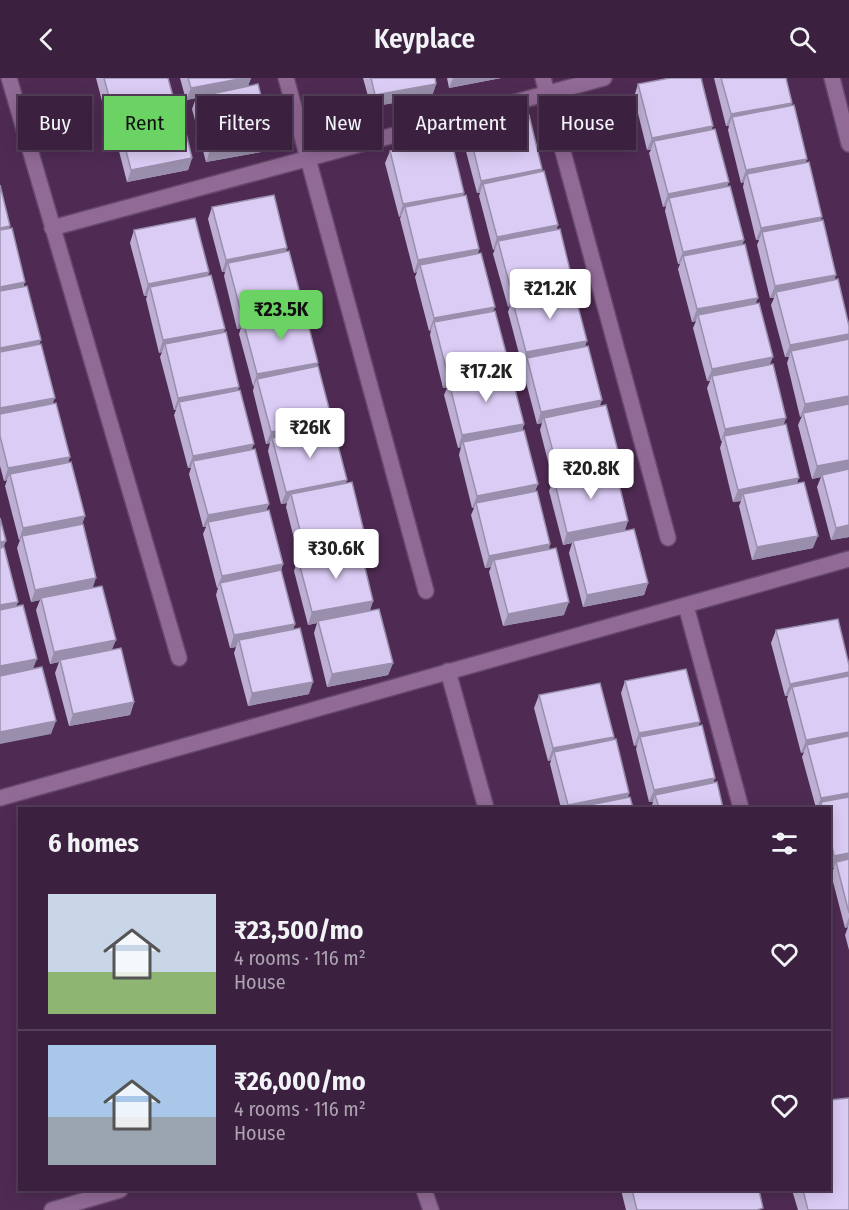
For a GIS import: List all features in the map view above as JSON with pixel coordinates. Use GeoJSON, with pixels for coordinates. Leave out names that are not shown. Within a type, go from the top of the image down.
{"type":"FeatureCollection","features":[{"type":"Feature","properties":{"kind":"street"},"geometry":{"type":"LineString","coordinates":[[9,78],[179,658]]}},
{"type":"Feature","properties":{"kind":"street"},"geometry":{"type":"LineString","coordinates":[[286,78],[426,591]]}},
{"type":"Feature","properties":{"kind":"street"},"geometry":{"type":"LineString","coordinates":[[52,228],[306,158],[545,85],[604,78]]}},
{"type":"Feature","properties":{"kind":"street"},"geometry":{"type":"LineString","coordinates":[[832,78],[849,144]]}},
{"type":"Feature","properties":{"kind":"street"},"geometry":{"type":"LineString","coordinates":[[545,85],[668,538]]}},
{"type":"Feature","properties":{"kind":"street"},"geometry":{"type":"LineString","coordinates":[[0,798],[849,559]]}},
{"type":"Feature","properties":{"kind":"street"},"geometry":{"type":"LineString","coordinates":[[686,606],[741,807]]}},
{"type":"Feature","properties":{"kind":"street"},"geometry":{"type":"LineString","coordinates":[[448,671],[486,807]]}},
{"type":"Feature","properties":{"kind":"street"},"geometry":{"type":"LineString","coordinates":[[52,1210],[117,1191]]}},
{"type":"Feature","properties":{"kind":"street"},"geometry":{"type":"LineString","coordinates":[[424,1191],[431,1210]]}},
{"type":"Feature","properties":{"kind":"building"},"geometry":{"type":"Polygon","coordinates":[[[104,78],[168,78],[173,96],[109,96],[104,78]]]}},
{"type":"Feature","properties":{"kind":"building"},"geometry":{"type":"Polygon","coordinates":[[[188,78],[244,78],[191,88],[188,78]]]}},
{"type":"Feature","properties":{"kind":"building"},"geometry":{"type":"Polygon","coordinates":[[[371,78],[435,78],[436,84],[375,95],[371,78]]]}},
{"type":"Feature","properties":{"kind":"building"},"geometry":{"type":"Polygon","coordinates":[[[670,78],[701,78],[713,126],[652,138],[638,84],[670,78]]]}},
{"type":"Feature","properties":{"kind":"building"},"geometry":{"type":"Polygon","coordinates":[[[721,78],[786,78],[792,103],[731,114],[721,78]]]}},
{"type":"Feature","properties":{"kind":"building"},"geometry":{"type":"Polygon","coordinates":[[[258,84],[261,96],[202,96],[258,84]]]}},
{"type":"Feature","properties":{"kind":"building"},"geometry":{"type":"Polygon","coordinates":[[[794,105],[807,159],[746,170],[732,117],[794,105]]]}},
{"type":"Feature","properties":{"kind":"building"},"geometry":{"type":"Polygon","coordinates":[[[527,115],[529,115],[542,169],[481,181],[474,150],[527,150],[527,115]]]}},
{"type":"Feature","properties":{"kind":"building"},"geometry":{"type":"Polygon","coordinates":[[[185,129],[192,158],[131,170],[126,150],[185,150],[185,129]]]}},
{"type":"Feature","properties":{"kind":"building"},"geometry":{"type":"Polygon","coordinates":[[[715,129],[729,182],[668,194],[654,141],[715,129]]]}},
{"type":"Feature","properties":{"kind":"building"},"geometry":{"type":"Polygon","coordinates":[[[454,150],[464,193],[403,204],[390,151],[454,150]]]}},
{"type":"Feature","properties":{"kind":"building"},"geometry":{"type":"Polygon","coordinates":[[[809,162],[822,217],[761,228],[747,174],[809,162]]]}},
{"type":"Feature","properties":{"kind":"building"},"geometry":{"type":"Polygon","coordinates":[[[544,171],[558,225],[497,237],[483,184],[544,171]]]}},
{"type":"Feature","properties":{"kind":"building"},"geometry":{"type":"Polygon","coordinates":[[[0,185],[10,226],[0,228],[0,185]]]}},
{"type":"Feature","properties":{"kind":"building"},"geometry":{"type":"Polygon","coordinates":[[[730,186],[744,240],[683,252],[669,198],[730,186]]]}},
{"type":"Feature","properties":{"kind":"building"},"geometry":{"type":"Polygon","coordinates":[[[274,195],[287,248],[226,260],[212,207],[274,195]]]}},
{"type":"Feature","properties":{"kind":"building"},"geometry":{"type":"Polygon","coordinates":[[[466,195],[479,249],[418,260],[405,207],[466,195]]]}},
{"type":"Feature","properties":{"kind":"building"},"geometry":{"type":"Polygon","coordinates":[[[195,218],[209,272],[148,284],[134,230],[195,218]]]}},
{"type":"Feature","properties":{"kind":"building"},"geometry":{"type":"Polygon","coordinates":[[[823,220],[836,275],[775,286],[762,232],[823,220]]]}},
{"type":"Feature","properties":{"kind":"building"},"geometry":{"type":"Polygon","coordinates":[[[12,228],[25,282],[0,287],[0,230],[12,228]]]}},
{"type":"Feature","properties":{"kind":"building"},"geometry":{"type":"Polygon","coordinates":[[[560,229],[573,283],[512,294],[498,241],[560,229]]]}},
{"type":"Feature","properties":{"kind":"building"},"geometry":{"type":"Polygon","coordinates":[[[745,244],[758,298],[697,309],[683,256],[745,244]]]}},
{"type":"Feature","properties":{"kind":"building"},"geometry":{"type":"Polygon","coordinates":[[[289,251],[303,305],[242,316],[228,263],[289,251]]]}},
{"type":"Feature","properties":{"kind":"building"},"geometry":{"type":"Polygon","coordinates":[[[481,253],[495,307],[434,318],[420,265],[481,253]]]}},
{"type":"Feature","properties":{"kind":"building"},"geometry":{"type":"Polygon","coordinates":[[[211,275],[225,329],[163,340],[150,287],[211,275]]]}},
{"type":"Feature","properties":{"kind":"building"},"geometry":{"type":"Polygon","coordinates":[[[838,279],[849,334],[790,345],[776,292],[838,279]]]}},
{"type":"Feature","properties":{"kind":"building"},"geometry":{"type":"Polygon","coordinates":[[[27,286],[41,340],[0,348],[0,291],[27,286]]]}},
{"type":"Feature","properties":{"kind":"building"},"geometry":{"type":"Polygon","coordinates":[[[573,287],[587,341],[526,352],[512,299],[573,287]]]}},
{"type":"Feature","properties":{"kind":"building"},"geometry":{"type":"Polygon","coordinates":[[[759,303],[773,357],[712,369],[698,315],[759,303]]]}},
{"type":"Feature","properties":{"kind":"building"},"geometry":{"type":"Polygon","coordinates":[[[304,308],[318,363],[257,374],[243,321],[304,308]]]}},
{"type":"Feature","properties":{"kind":"building"},"geometry":{"type":"Polygon","coordinates":[[[495,311],[509,364],[448,376],[434,322],[495,311]]]}},
{"type":"Feature","properties":{"kind":"building"},"geometry":{"type":"Polygon","coordinates":[[[226,332],[239,387],[178,398],[165,344],[226,332]]]}},
{"type":"Feature","properties":{"kind":"building"},"geometry":{"type":"Polygon","coordinates":[[[849,339],[849,396],[805,404],[791,351],[849,339]]]}},
{"type":"Feature","properties":{"kind":"building"},"geometry":{"type":"Polygon","coordinates":[[[41,344],[55,398],[0,408],[0,352],[41,344]]]}},
{"type":"Feature","properties":{"kind":"building"},"geometry":{"type":"Polygon","coordinates":[[[588,346],[602,400],[541,412],[527,358],[588,346]]]}},
{"type":"Feature","properties":{"kind":"building"},"geometry":{"type":"Polygon","coordinates":[[[773,364],[786,418],[725,429],[712,376],[773,364]]]}},
{"type":"Feature","properties":{"kind":"building"},"geometry":{"type":"Polygon","coordinates":[[[318,366],[332,420],[271,432],[257,379],[318,366]]]}},
{"type":"Feature","properties":{"kind":"building"},"geometry":{"type":"Polygon","coordinates":[[[510,370],[524,424],[462,435],[449,382],[510,370]]]}},
{"type":"Feature","properties":{"kind":"building"},"geometry":{"type":"Polygon","coordinates":[[[240,390],[254,444],[193,456],[179,402],[240,390]]]}},
{"type":"Feature","properties":{"kind":"building"},"geometry":{"type":"Polygon","coordinates":[[[56,403],[70,457],[8,468],[0,436],[0,414],[56,403]]]}},
{"type":"Feature","properties":{"kind":"building"},"geometry":{"type":"Polygon","coordinates":[[[849,404],[849,460],[817,466],[803,413],[849,404]]]}},
{"type":"Feature","properties":{"kind":"building"},"geometry":{"type":"Polygon","coordinates":[[[606,405],[620,459],[558,470],[544,418],[606,405]]]}},
{"type":"Feature","properties":{"kind":"building"},"geometry":{"type":"Polygon","coordinates":[[[786,424],[799,478],[738,490],[724,436],[786,424]]]}},
{"type":"Feature","properties":{"kind":"building"},"geometry":{"type":"Polygon","coordinates":[[[333,426],[347,480],[286,492],[272,438],[333,426]]]}},
{"type":"Feature","properties":{"kind":"building"},"geometry":{"type":"Polygon","coordinates":[[[524,430],[538,484],[477,496],[463,442],[524,430]]]}},
{"type":"Feature","properties":{"kind":"building"},"geometry":{"type":"Polygon","coordinates":[[[255,449],[269,504],[208,515],[193,461],[255,449]]]}},
{"type":"Feature","properties":{"kind":"building"},"geometry":{"type":"Polygon","coordinates":[[[71,462],[85,516],[23,528],[10,474],[71,462]]]}},
{"type":"Feature","properties":{"kind":"building"},"geometry":{"type":"Polygon","coordinates":[[[615,467],[628,521],[567,533],[554,479],[615,467]]]}},
{"type":"Feature","properties":{"kind":"building"},"geometry":{"type":"Polygon","coordinates":[[[849,469],[849,525],[836,528],[822,475],[849,469]]]}},
{"type":"Feature","properties":{"kind":"building"},"geometry":{"type":"Polygon","coordinates":[[[352,482],[365,536],[304,547],[291,494],[352,482]]]}},
{"type":"Feature","properties":{"kind":"building"},"geometry":{"type":"Polygon","coordinates":[[[804,482],[818,536],[757,547],[743,494],[804,482]]]}},
{"type":"Feature","properties":{"kind":"building"},"geometry":{"type":"Polygon","coordinates":[[[537,491],[550,544],[489,556],[476,503],[537,491]]]}},
{"type":"Feature","properties":{"kind":"building"},"geometry":{"type":"Polygon","coordinates":[[[269,510],[283,564],[222,576],[208,522],[269,510]]]}},
{"type":"Feature","properties":{"kind":"building"},"geometry":{"type":"Polygon","coordinates":[[[0,518],[6,541],[0,542],[0,518]]]}},
{"type":"Feature","properties":{"kind":"building"},"geometry":{"type":"Polygon","coordinates":[[[83,524],[96,578],[35,590],[22,536],[83,524]]]}},
{"type":"Feature","properties":{"kind":"building"},"geometry":{"type":"Polygon","coordinates":[[[634,529],[648,583],[587,595],[573,541],[634,529]]]}},
{"type":"Feature","properties":{"kind":"building"},"geometry":{"type":"Polygon","coordinates":[[[4,547],[18,602],[0,605],[0,548],[4,547]]]}},
{"type":"Feature","properties":{"kind":"building"},"geometry":{"type":"Polygon","coordinates":[[[360,547],[373,601],[312,612],[298,559],[360,547]]]}},
{"type":"Feature","properties":{"kind":"building"},"geometry":{"type":"Polygon","coordinates":[[[556,548],[569,602],[508,614],[494,560],[556,548]]]}},
{"type":"Feature","properties":{"kind":"building"},"geometry":{"type":"Polygon","coordinates":[[[281,570],[295,624],[234,635],[220,583],[281,570]]]}},
{"type":"Feature","properties":{"kind":"building"},"geometry":{"type":"Polygon","coordinates":[[[102,586],[116,640],[54,652],[41,598],[102,586]]]}},
{"type":"Feature","properties":{"kind":"building"},"geometry":{"type":"Polygon","coordinates":[[[23,605],[37,659],[0,666],[0,610],[23,605]]]}},
{"type":"Feature","properties":{"kind":"building"},"geometry":{"type":"Polygon","coordinates":[[[379,609],[393,663],[332,674],[318,621],[379,609]]]}},
{"type":"Feature","properties":{"kind":"building"},"geometry":{"type":"Polygon","coordinates":[[[838,619],[849,672],[790,684],[776,630],[838,619]]]}},
{"type":"Feature","properties":{"kind":"building"},"geometry":{"type":"Polygon","coordinates":[[[300,628],[313,682],[252,693],[239,640],[300,628]]]}},
{"type":"Feature","properties":{"kind":"building"},"geometry":{"type":"Polygon","coordinates":[[[121,648],[134,702],[73,714],[60,660],[121,648]]]}},
{"type":"Feature","properties":{"kind":"building"},"geometry":{"type":"Polygon","coordinates":[[[42,667],[56,721],[0,732],[0,676],[42,667]]]}},
{"type":"Feature","properties":{"kind":"building"},"geometry":{"type":"Polygon","coordinates":[[[686,669],[700,722],[639,733],[625,681],[686,669]]]}},
{"type":"Feature","properties":{"kind":"building"},"geometry":{"type":"Polygon","coordinates":[[[849,676],[849,732],[806,740],[792,687],[849,676]]]}},
{"type":"Feature","properties":{"kind":"building"},"geometry":{"type":"Polygon","coordinates":[[[600,683],[614,737],[553,748],[539,695],[600,683]]]}},
{"type":"Feature","properties":{"kind":"building"},"geometry":{"type":"Polygon","coordinates":[[[702,725],[715,778],[654,790],[640,737],[702,725]]]}},
{"type":"Feature","properties":{"kind":"building"},"geometry":{"type":"Polygon","coordinates":[[[849,736],[849,793],[821,798],[807,745],[849,736]]]}},
{"type":"Feature","properties":{"kind":"building"},"geometry":{"type":"Polygon","coordinates":[[[616,739],[629,793],[568,805],[554,752],[616,739]]]}},
{"type":"Feature","properties":{"kind":"building"},"geometry":{"type":"Polygon","coordinates":[[[717,782],[723,807],[659,807],[655,795],[717,782]]]}},
{"type":"Feature","properties":{"kind":"building"},"geometry":{"type":"Polygon","coordinates":[[[630,797],[633,807],[579,807],[630,797]]]}},
{"type":"Feature","properties":{"kind":"building"},"geometry":{"type":"Polygon","coordinates":[[[849,797],[849,853],[834,856],[831,842],[831,807],[822,807],[821,802],[849,797]]]}},
{"type":"Feature","properties":{"kind":"building"},"geometry":{"type":"Polygon","coordinates":[[[849,859],[849,913],[836,862],[849,859]]]}},
{"type":"Feature","properties":{"kind":"building"},"geometry":{"type":"Polygon","coordinates":[[[849,1098],[849,1210],[808,1210],[803,1191],[831,1191],[831,1100],[849,1098]]]}},
{"type":"Feature","properties":{"kind":"building"},"geometry":{"type":"Polygon","coordinates":[[[632,1191],[759,1191],[763,1208],[757,1210],[637,1210],[632,1191]]]}}]}
